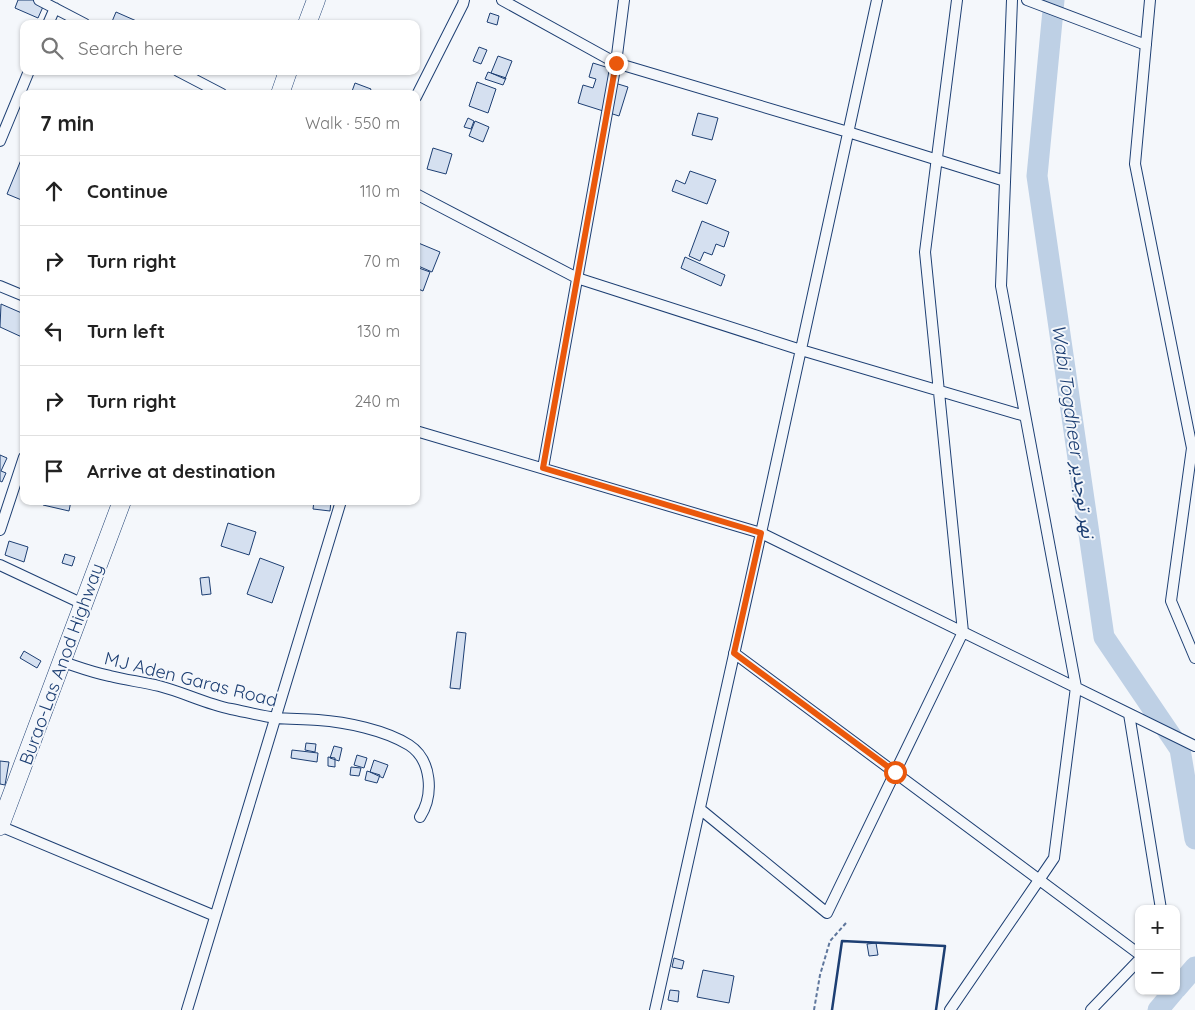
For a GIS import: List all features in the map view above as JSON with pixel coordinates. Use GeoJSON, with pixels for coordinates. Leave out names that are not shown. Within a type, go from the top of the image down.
{"type":"FeatureCollection","features":[{"type":"Feature","properties":{"kind":"highway"},"geometry":{"type":"LineString","coordinates":[[308,20],[316,0]]}},
{"type":"Feature","properties":{"kind":"highway"},"geometry":{"type":"LineString","coordinates":[[281,90],[287,75]]}},
{"type":"Feature","properties":{"kind":"highway","name":"Burao-Las Anod Highway"},"geometry":{"type":"LineString","coordinates":[[0,826],[120,505]]}},
{"type":"Feature","properties":{"kind":"street"},"geometry":{"type":"LineString","coordinates":[[39,0],[78,20]]}},
{"type":"Feature","properties":{"kind":"street"},"geometry":{"type":"LineString","coordinates":[[420,90],[464,0]]}},
{"type":"Feature","properties":{"kind":"street"},"geometry":{"type":"LineString","coordinates":[[502,0],[616,63],[1005,181]]}},
{"type":"Feature","properties":{"kind":"street"},"geometry":{"type":"LineString","coordinates":[[543,468],[616,63],[624,0]]}},
{"type":"Feature","properties":{"kind":"street"},"geometry":{"type":"LineString","coordinates":[[655,1010],[877,0]]}},
{"type":"Feature","properties":{"kind":"street"},"geometry":{"type":"LineString","coordinates":[[700,808],[827,913],[963,632],[924,252],[957,0]]}},
{"type":"Feature","properties":{"kind":"street"},"geometry":{"type":"LineString","coordinates":[[950,1010],[1054,858],[1076,687],[1000,286],[1012,0]]}},
{"type":"Feature","properties":{"kind":"street"},"geometry":{"type":"LineString","coordinates":[[1027,0],[1146,45]]}},
{"type":"Feature","properties":{"kind":"street"},"geometry":{"type":"LineString","coordinates":[[1150,0],[1135,164],[1192,448],[1170,601],[1195,658]]}},
{"type":"Feature","properties":{"kind":"street"},"geometry":{"type":"LineString","coordinates":[[50,20],[55,8]]}},
{"type":"Feature","properties":{"kind":"street"},"geometry":{"type":"LineString","coordinates":[[21,90],[27,75]]}},
{"type":"Feature","properties":{"kind":"street"},"geometry":{"type":"LineString","coordinates":[[186,75],[214,90]]}},
{"type":"Feature","properties":{"kind":"street"},"geometry":{"type":"LineString","coordinates":[[0,141],[20,93]]}},
{"type":"Feature","properties":{"kind":"street"},"geometry":{"type":"LineString","coordinates":[[420,196],[577,278],[801,350],[1025,416]]}},
{"type":"Feature","properties":{"kind":"street"},"geometry":{"type":"LineString","coordinates":[[0,286],[20,294]]}},
{"type":"Feature","properties":{"kind":"street"},"geometry":{"type":"LineString","coordinates":[[420,432],[761,533],[1195,746]]}},
{"type":"Feature","properties":{"kind":"street"},"geometry":{"type":"LineString","coordinates":[[0,530],[20,470]]}},
{"type":"Feature","properties":{"kind":"street"},"geometry":{"type":"LineString","coordinates":[[187,1010],[340,505]]}},
{"type":"Feature","properties":{"kind":"street"},"geometry":{"type":"LineString","coordinates":[[0,565],[83,604]]}},
{"type":"Feature","properties":{"kind":"street"},"geometry":{"type":"LineString","coordinates":[[734,653],[1135,951]]}},
{"type":"Feature","properties":{"kind":"street","name":"MJ Aden Garas Road"},"geometry":{"type":"LineString","coordinates":[[62,662],[109,676],[160,686],[228,709],[275,718],[320,720],[386,734],[410,746],[418,754],[425,766],[429,783],[429,795],[425,809],[420,817]]}},
{"type":"Feature","properties":{"kind":"street"},"geometry":{"type":"LineString","coordinates":[[1129,714],[1160,905]]}},
{"type":"Feature","properties":{"kind":"street"},"geometry":{"type":"LineString","coordinates":[[0,826],[215,916]]}},
{"type":"Feature","properties":{"kind":"street"},"geometry":{"type":"LineString","coordinates":[[1091,1010],[1135,964]]}},
{"type":"Feature","properties":{"kind":"path"},"geometry":{"type":"LineString","coordinates":[[814,1010],[820,974],[830,941],[846,923]]}},
{"type":"Feature","properties":{"kind":"building"},"geometry":{"type":"Polygon","coordinates":[[[18,0],[46,0],[38,18],[15,8],[18,0]]]}},
{"type":"Feature","properties":{"kind":"building"},"geometry":{"type":"Polygon","coordinates":[[[116,12],[134,20],[113,20],[116,12]]]}},
{"type":"Feature","properties":{"kind":"building"},"geometry":{"type":"Polygon","coordinates":[[[490,13],[499,16],[497,25],[487,22],[490,13]]]}},
{"type":"Feature","properties":{"kind":"building"},"geometry":{"type":"Polygon","coordinates":[[[479,47],[487,50],[481,64],[473,61],[479,47]]]}},
{"type":"Feature","properties":{"kind":"building"},"geometry":{"type":"Polygon","coordinates":[[[498,56],[512,61],[505,79],[491,73],[498,56]]]}},
{"type":"Feature","properties":{"kind":"building"},"geometry":{"type":"Polygon","coordinates":[[[593,63],[612,69],[608,81],[628,87],[619,116],[578,103],[583,85],[593,88],[596,79],[589,77],[593,63]]]}},
{"type":"Feature","properties":{"kind":"building"},"geometry":{"type":"Polygon","coordinates":[[[488,72],[506,78],[503,85],[485,79],[488,72]]]}},
{"type":"Feature","properties":{"kind":"building"},"geometry":{"type":"Polygon","coordinates":[[[477,82],[496,89],[488,113],[469,106],[477,82]]]}},
{"type":"Feature","properties":{"kind":"building"},"geometry":{"type":"Polygon","coordinates":[[[355,83],[371,89],[371,90],[352,90],[355,83]]]}},
{"type":"Feature","properties":{"kind":"building"},"geometry":{"type":"Polygon","coordinates":[[[698,113],[718,118],[712,140],[692,135],[698,113]]]}},
{"type":"Feature","properties":{"kind":"building"},"geometry":{"type":"Polygon","coordinates":[[[468,118],[474,121],[471,129],[464,127],[468,118]]]}},
{"type":"Feature","properties":{"kind":"building"},"geometry":{"type":"Polygon","coordinates":[[[475,121],[489,127],[483,142],[469,136],[475,121]]]}},
{"type":"Feature","properties":{"kind":"building"},"geometry":{"type":"Polygon","coordinates":[[[433,148],[452,154],[446,174],[427,169],[433,148]]]}},
{"type":"Feature","properties":{"kind":"building"},"geometry":{"type":"Polygon","coordinates":[[[20,162],[20,199],[7,194],[20,162]]]}},
{"type":"Feature","properties":{"kind":"building"},"geometry":{"type":"Polygon","coordinates":[[[690,171],[716,180],[707,204],[672,191],[676,180],[685,184],[690,171]]]}},
{"type":"Feature","properties":{"kind":"building"},"geometry":{"type":"Polygon","coordinates":[[[702,221],[729,232],[724,247],[716,244],[712,255],[704,252],[700,261],[689,256],[702,221]]]}},
{"type":"Feature","properties":{"kind":"building"},"geometry":{"type":"Polygon","coordinates":[[[420,244],[440,252],[432,272],[420,267],[420,244]]]}},
{"type":"Feature","properties":{"kind":"building"},"geometry":{"type":"Polygon","coordinates":[[[685,257],[725,275],[721,286],[681,268],[685,257]]]}},
{"type":"Feature","properties":{"kind":"building"},"geometry":{"type":"Polygon","coordinates":[[[420,268],[430,272],[423,291],[420,290],[420,268]]]}},
{"type":"Feature","properties":{"kind":"building"},"geometry":{"type":"Polygon","coordinates":[[[1,304],[20,312],[20,336],[0,327],[1,304]]]}},
{"type":"Feature","properties":{"kind":"building"},"geometry":{"type":"Polygon","coordinates":[[[0,455],[7,458],[1,471],[6,473],[2,482],[0,481],[0,455]]]}},
{"type":"Feature","properties":{"kind":"building"},"geometry":{"type":"Polygon","coordinates":[[[43,505],[70,505],[69,511],[43,505]]]}},
{"type":"Feature","properties":{"kind":"building"},"geometry":{"type":"Polygon","coordinates":[[[314,505],[331,505],[330,511],[313,509],[314,505]]]}},
{"type":"Feature","properties":{"kind":"building"},"geometry":{"type":"Polygon","coordinates":[[[228,523],[256,532],[249,555],[221,546],[228,523]]]}},
{"type":"Feature","properties":{"kind":"building"},"geometry":{"type":"Polygon","coordinates":[[[9,541],[28,547],[24,562],[5,555],[9,541]]]}},
{"type":"Feature","properties":{"kind":"building"},"geometry":{"type":"Polygon","coordinates":[[[65,554],[75,557],[72,566],[62,563],[65,554]]]}},
{"type":"Feature","properties":{"kind":"building"},"geometry":{"type":"Polygon","coordinates":[[[260,558],[284,567],[272,603],[247,594],[260,558]]]}},
{"type":"Feature","properties":{"kind":"building"},"geometry":{"type":"Polygon","coordinates":[[[209,577],[211,594],[202,595],[200,578],[209,577]]]}},
{"type":"Feature","properties":{"kind":"building"},"geometry":{"type":"Polygon","coordinates":[[[457,632],[466,633],[460,689],[450,688],[457,632]]]}},
{"type":"Feature","properties":{"kind":"building"},"geometry":{"type":"Polygon","coordinates":[[[24,651],[41,661],[37,668],[20,658],[24,651]]]}},
{"type":"Feature","properties":{"kind":"building"},"geometry":{"type":"Polygon","coordinates":[[[306,743],[316,744],[315,752],[305,750],[306,743]]]}},
{"type":"Feature","properties":{"kind":"building"},"geometry":{"type":"Polygon","coordinates":[[[334,746],[342,748],[339,761],[330,758],[334,746]]]}},
{"type":"Feature","properties":{"kind":"building"},"geometry":{"type":"Polygon","coordinates":[[[292,750],[318,753],[317,762],[291,758],[292,750]]]}},
{"type":"Feature","properties":{"kind":"building"},"geometry":{"type":"Polygon","coordinates":[[[357,755],[367,758],[364,768],[354,765],[357,755]]]}},
{"type":"Feature","properties":{"kind":"building"},"geometry":{"type":"Polygon","coordinates":[[[328,757],[335,758],[335,767],[328,766],[328,757]]]}},
{"type":"Feature","properties":{"kind":"building"},"geometry":{"type":"Polygon","coordinates":[[[374,760],[388,765],[383,778],[370,772],[374,760]]]}},
{"type":"Feature","properties":{"kind":"building"},"geometry":{"type":"Polygon","coordinates":[[[0,761],[9,762],[5,785],[0,784],[0,761]]]}},
{"type":"Feature","properties":{"kind":"building"},"geometry":{"type":"Polygon","coordinates":[[[351,767],[361,768],[359,776],[350,775],[351,767]]]}},
{"type":"Feature","properties":{"kind":"building"},"geometry":{"type":"Polygon","coordinates":[[[367,771],[380,775],[377,783],[365,780],[367,771]]]}},
{"type":"Feature","properties":{"kind":"building"},"geometry":{"type":"Polygon","coordinates":[[[876,943],[878,955],[869,956],[867,944],[876,943]]]}},
{"type":"Feature","properties":{"kind":"building"},"geometry":{"type":"Polygon","coordinates":[[[674,958],[684,961],[682,969],[672,967],[674,958]]]}},
{"type":"Feature","properties":{"kind":"building"},"geometry":{"type":"Polygon","coordinates":[[[703,970],[734,976],[729,1003],[697,997],[703,970]]]}},
{"type":"Feature","properties":{"kind":"building"},"geometry":{"type":"Polygon","coordinates":[[[670,990],[679,991],[678,1002],[668,1000],[670,990]]]}},
{"type":"Feature","properties":{"kind":"waterway","name":"Wabi Togdheer نهر توجدير"},"geometry":{"type":"LineString","coordinates":[[1054,0],[1037,176],[1104,637],[1180,749],[1195,839]]}},
{"type":"Feature","properties":{"kind":"waterway","name":"Wabi Togdheer نهر توجدير"},"geometry":{"type":"LineString","coordinates":[[1180,984],[1195,967]]}},
{"type":"Feature","properties":{"kind":"waterway","name":"Wabi Togdheer نهر توجدير"},"geometry":{"type":"LineString","coordinates":[[1158,1010],[1171,995]]}},
{"type":"Feature","properties":{"kind":"wall"},"geometry":{"type":"LineString","coordinates":[[832,1010],[842,941],[945,946],[936,1010]]}},
{"type":"Feature","properties":{"kind":"route"},"geometry":{"type":"LineString","coordinates":[[616,63],[543,468],[761,533],[734,653],[895,772]]}}]}
